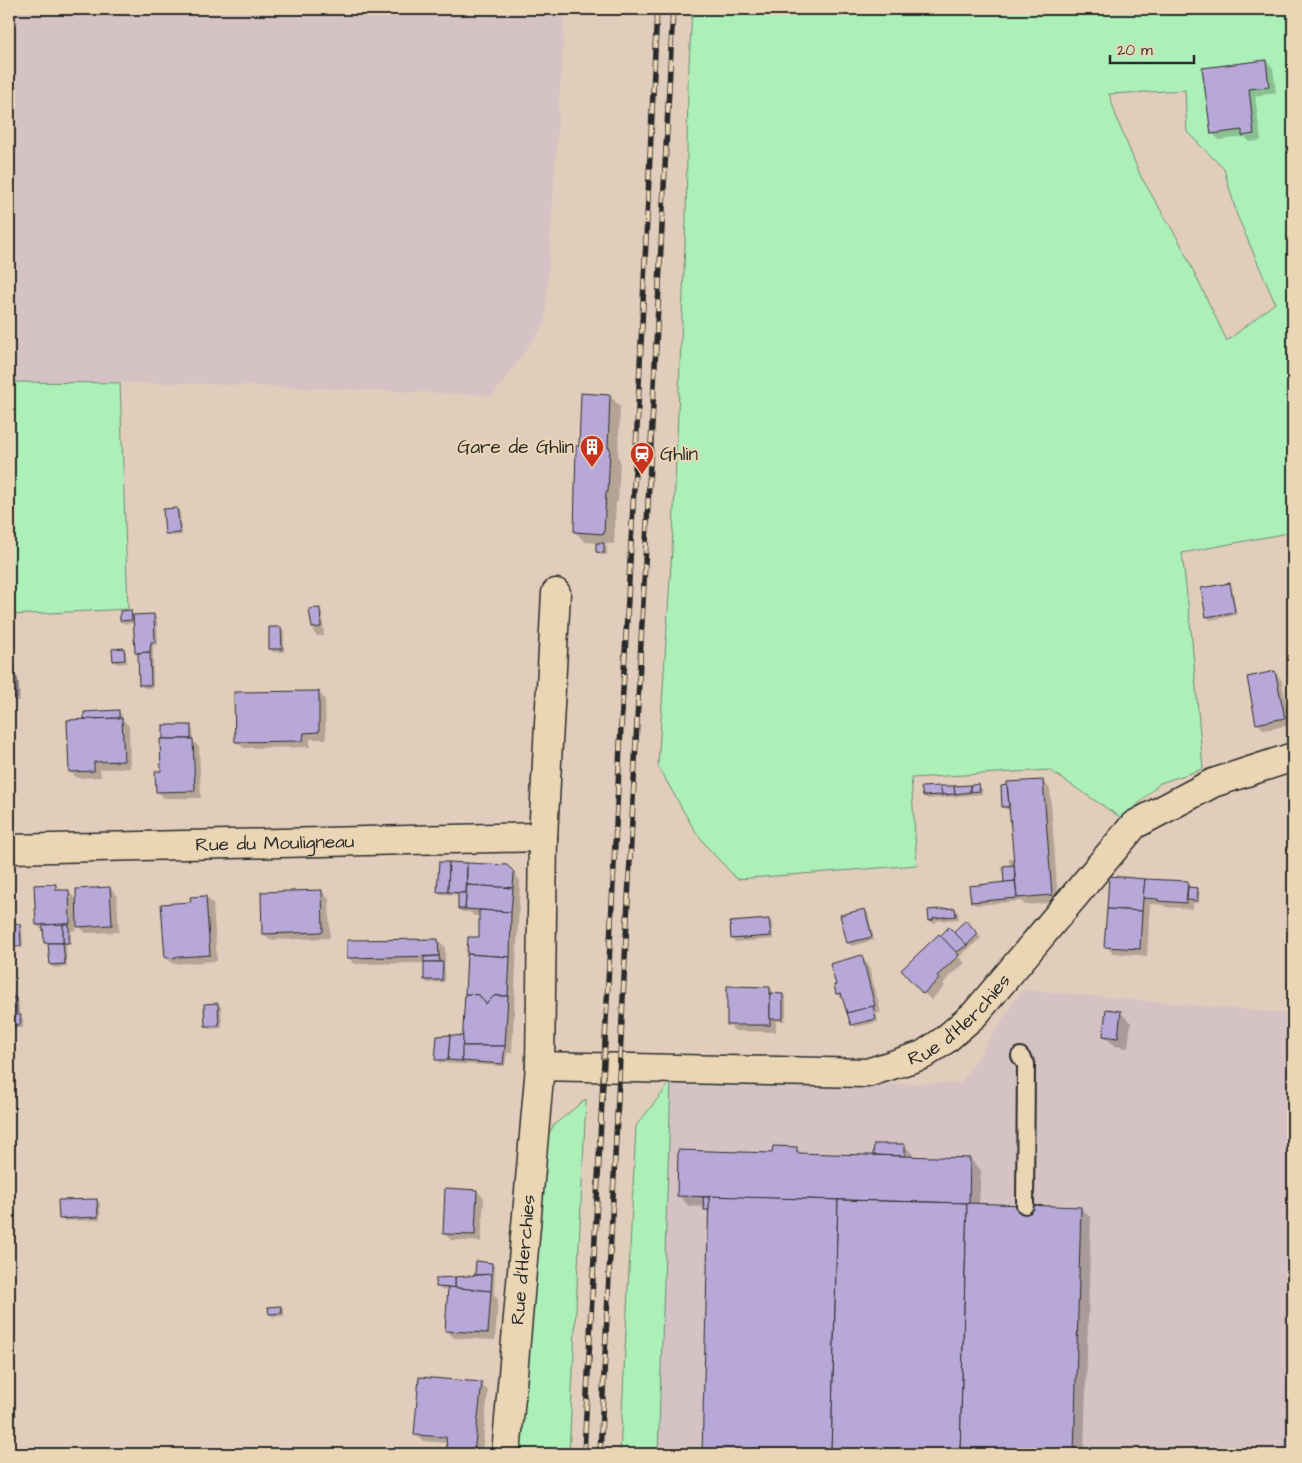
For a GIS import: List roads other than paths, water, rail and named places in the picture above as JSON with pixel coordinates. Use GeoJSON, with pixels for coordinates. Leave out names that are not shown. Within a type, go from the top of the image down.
{"type":"FeatureCollection","features":[{"type":"Feature","properties":{"kind":"street","name":"Rue d'Herchies"},"geometry":{"type":"LineString","coordinates":[[506,1454],[540,1066],[543,837],[556,593]]}},
{"type":"Feature","properties":{"kind":"street","name":"Rue d'Herchies"},"geometry":{"type":"LineString","coordinates":[[540,1066],[867,1073],[923,1055],[945,1040],[975,1014],[1134,825],[1213,783],[1293,757]]}},
{"type":"Feature","properties":{"kind":"street","name":"Rue du Mouligneau"},"geometry":{"type":"LineString","coordinates":[[9,849],[543,837]]}},
{"type":"Feature","properties":{"kind":"lane"},"geometry":{"type":"LineString","coordinates":[[1020,1056],[1026,1064],[1025,1205]]}},
{"type":"Feature","properties":{"kind":"railway"},"geometry":{"type":"LineString","coordinates":[[584,1454],[657,9]]}},
{"type":"Feature","properties":{"kind":"railway"},"geometry":{"type":"LineString","coordinates":[[600,1454],[673,9]]}},
{"type":"Feature","properties":{"kind":"place","name":"Gare de Ghlin"},"geometry":{"type":"Point","coordinates":[592,468]}},
{"type":"Feature","properties":{"kind":"place","name":"Ghlin"},"geometry":{"type":"Point","coordinates":[642,475]}}]}
